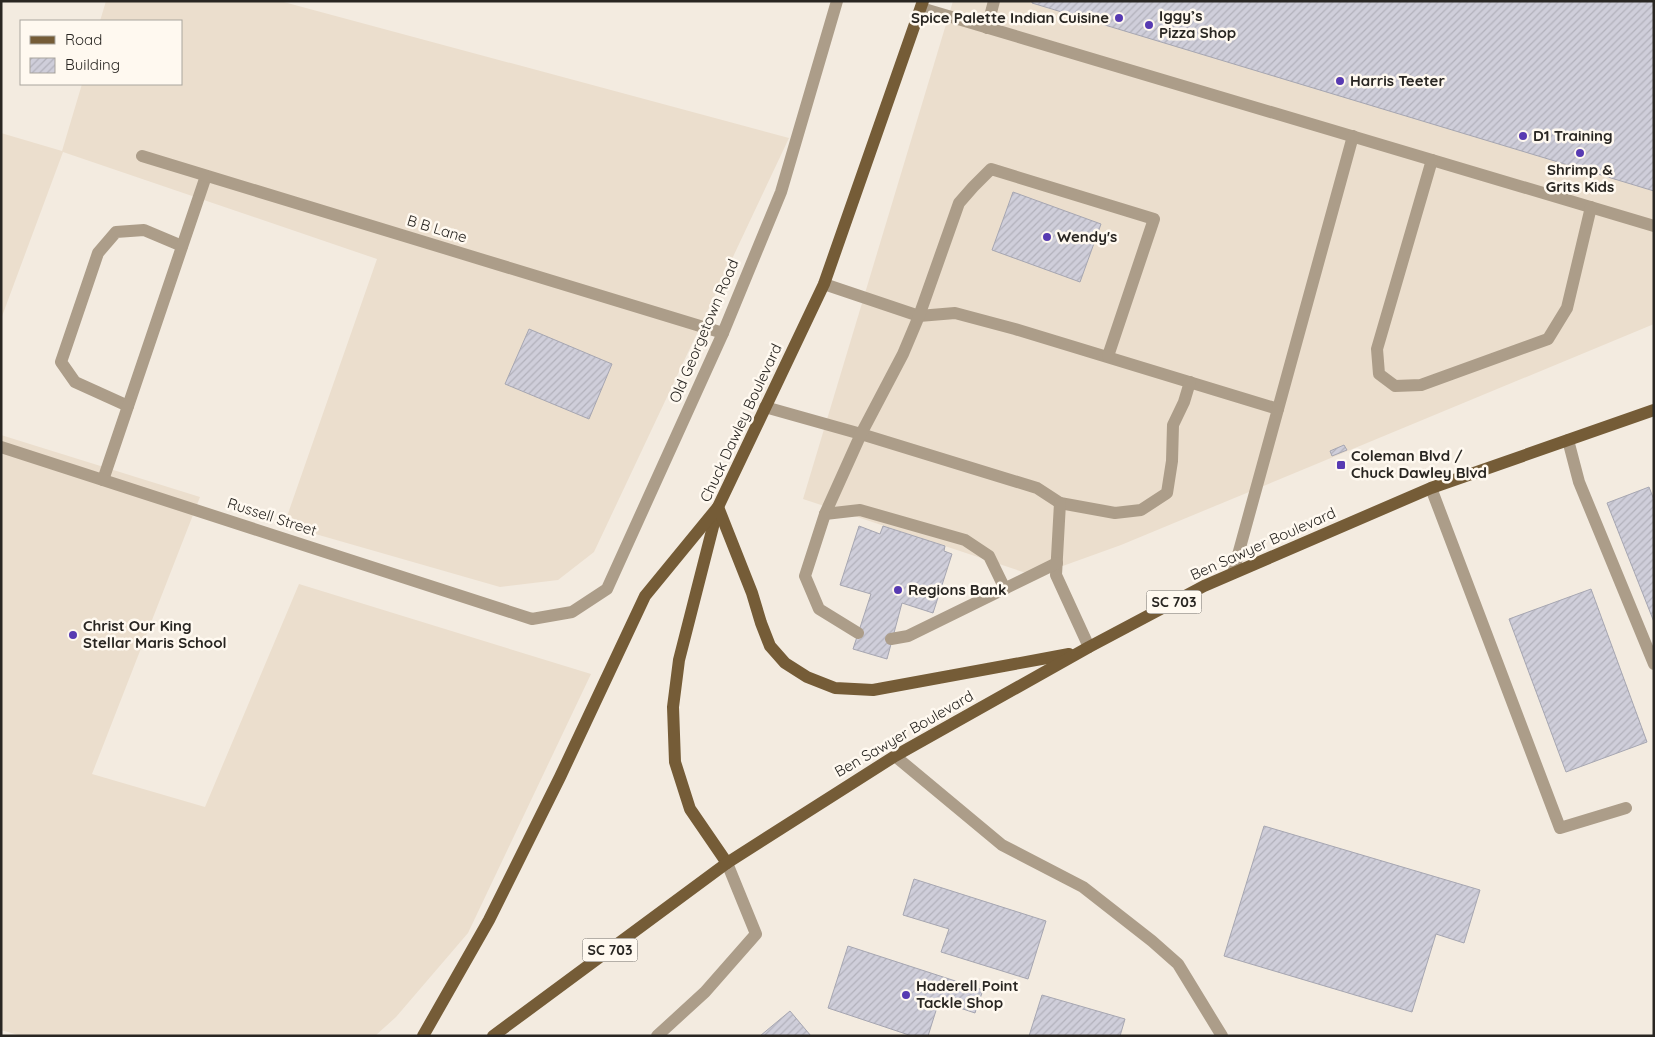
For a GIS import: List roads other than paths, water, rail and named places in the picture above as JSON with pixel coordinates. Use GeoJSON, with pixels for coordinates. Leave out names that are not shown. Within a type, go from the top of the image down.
{"type":"FeatureCollection","features":[{"type":"Feature","properties":{"kind":"main road","name":"Chuck Dawley Boulevard"},"geometry":{"type":"LineString","coordinates":[[727,863],[690,809],[675,762],[673,707],[679,660],[718,507],[824,284],[922,5]]}},
{"type":"Feature","properties":{"kind":"main road","name":"Ben Sawyer Boulevard"},"geometry":{"type":"LineString","coordinates":[[727,863],[895,756],[1084,649],[1204,586],[1431,488],[1654,410]]}},
{"type":"Feature","properties":{"kind":"main road"},"geometry":{"type":"LineString","coordinates":[[423,1036],[489,920],[560,777],[645,596],[718,507],[752,593],[770,646],[785,663],[807,678],[835,688],[873,690],[1084,649]]}},
{"type":"Feature","properties":{"kind":"main road","name":"SC 703"},"geometry":{"type":"LineString","coordinates":[[493,1036],[727,863]]}},
{"type":"Feature","properties":{"kind":"street","name":"Old Georgetown Road"},"geometry":{"type":"LineString","coordinates":[[532,619],[572,612],[607,589],[723,333],[781,192],[837,1]]}},
{"type":"Feature","properties":{"kind":"street"},"geometry":{"type":"LineString","coordinates":[[987,28],[994,1]]}},
{"type":"Feature","properties":{"kind":"street"},"geometry":{"type":"LineString","coordinates":[[922,5],[987,28],[1654,226]]}},
{"type":"Feature","properties":{"kind":"street"},"geometry":{"type":"LineString","coordinates":[[1233,574],[1353,136]]}},
{"type":"Feature","properties":{"kind":"street","name":"B B Lane"},"geometry":{"type":"LineString","coordinates":[[142,156],[723,333]]}},
{"type":"Feature","properties":{"kind":"street"},"geometry":{"type":"LineString","coordinates":[[1432,160],[1376,350],[1379,374],[1395,386],[1421,385],[1548,339],[1567,308],[1591,207]]}},
{"type":"Feature","properties":{"kind":"street"},"geometry":{"type":"LineString","coordinates":[[858,633],[818,609],[805,576],[825,514],[861,434],[903,354],[919,316],[959,203],[991,169],[1154,219],[1108,356]]}},
{"type":"Feature","properties":{"kind":"street"},"geometry":{"type":"LineString","coordinates":[[103,480],[206,176]]}},
{"type":"Feature","properties":{"kind":"street"},"geometry":{"type":"LineString","coordinates":[[128,406],[75,382],[61,362],[98,253],[116,232],[144,230],[182,246]]}},
{"type":"Feature","properties":{"kind":"street"},"geometry":{"type":"LineString","coordinates":[[824,284],[919,316],[955,313],[1108,356],[1278,409]]}},
{"type":"Feature","properties":{"kind":"street"},"geometry":{"type":"LineString","coordinates":[[765,407],[861,434],[1036,488],[1060,503],[1115,513],[1140,510],[1167,493],[1172,460],[1173,425],[1184,402],[1190,382]]}},
{"type":"Feature","properties":{"kind":"street"},"geometry":{"type":"LineString","coordinates":[[1568,440],[1579,482],[1654,664]]}},
{"type":"Feature","properties":{"kind":"street","name":"Russell Street"},"geometry":{"type":"LineString","coordinates":[[1,447],[532,619]]}},
{"type":"Feature","properties":{"kind":"street"},"geometry":{"type":"LineString","coordinates":[[1431,488],[1560,828],[1626,808]]}},
{"type":"Feature","properties":{"kind":"street"},"geometry":{"type":"LineString","coordinates":[[1060,503],[1056,575],[1084,649]]}},
{"type":"Feature","properties":{"kind":"street"},"geometry":{"type":"LineString","coordinates":[[825,514],[860,510],[965,540],[989,556],[1005,589]]}},
{"type":"Feature","properties":{"kind":"street"},"geometry":{"type":"LineString","coordinates":[[891,639],[908,636],[1057,563]]}},
{"type":"Feature","properties":{"kind":"street"},"geometry":{"type":"LineString","coordinates":[[895,756],[1002,846],[1083,887],[1152,941],[1178,964],[1222,1036]]}},
{"type":"Feature","properties":{"kind":"street"},"geometry":{"type":"LineString","coordinates":[[657,1036],[705,992],[756,934],[727,863]]}},
{"type":"Feature","properties":{"kind":"place","name":"Spice Palette Indian Cuisine"},"geometry":{"type":"Point","coordinates":[1119,18]}},
{"type":"Feature","properties":{"kind":"place","name":"Iggy’s Pizza Shop"},"geometry":{"type":"Point","coordinates":[1149,25]}},
{"type":"Feature","properties":{"kind":"place","name":"Harris Teeter"},"geometry":{"type":"Point","coordinates":[1340,81]}},
{"type":"Feature","properties":{"kind":"place","name":"D1 Training"},"geometry":{"type":"Point","coordinates":[1523,136]}},
{"type":"Feature","properties":{"kind":"place","name":"Shrimp & Grits Kids"},"geometry":{"type":"Point","coordinates":[1580,153]}},
{"type":"Feature","properties":{"kind":"place","name":"Wendy's"},"geometry":{"type":"Point","coordinates":[1047,237]}},
{"type":"Feature","properties":{"kind":"place","name":"Coleman Blvd / Chuck Dawley Blvd"},"geometry":{"type":"Point","coordinates":[1341,465]}},
{"type":"Feature","properties":{"kind":"place","name":"Regions Bank"},"geometry":{"type":"Point","coordinates":[898,590]}},
{"type":"Feature","properties":{"kind":"place","name":"Christ Our King Stellar Maris School"},"geometry":{"type":"Point","coordinates":[73,635]}},
{"type":"Feature","properties":{"kind":"place","name":"Haderell Point Tackle Shop"},"geometry":{"type":"Point","coordinates":[906,995]}}]}
